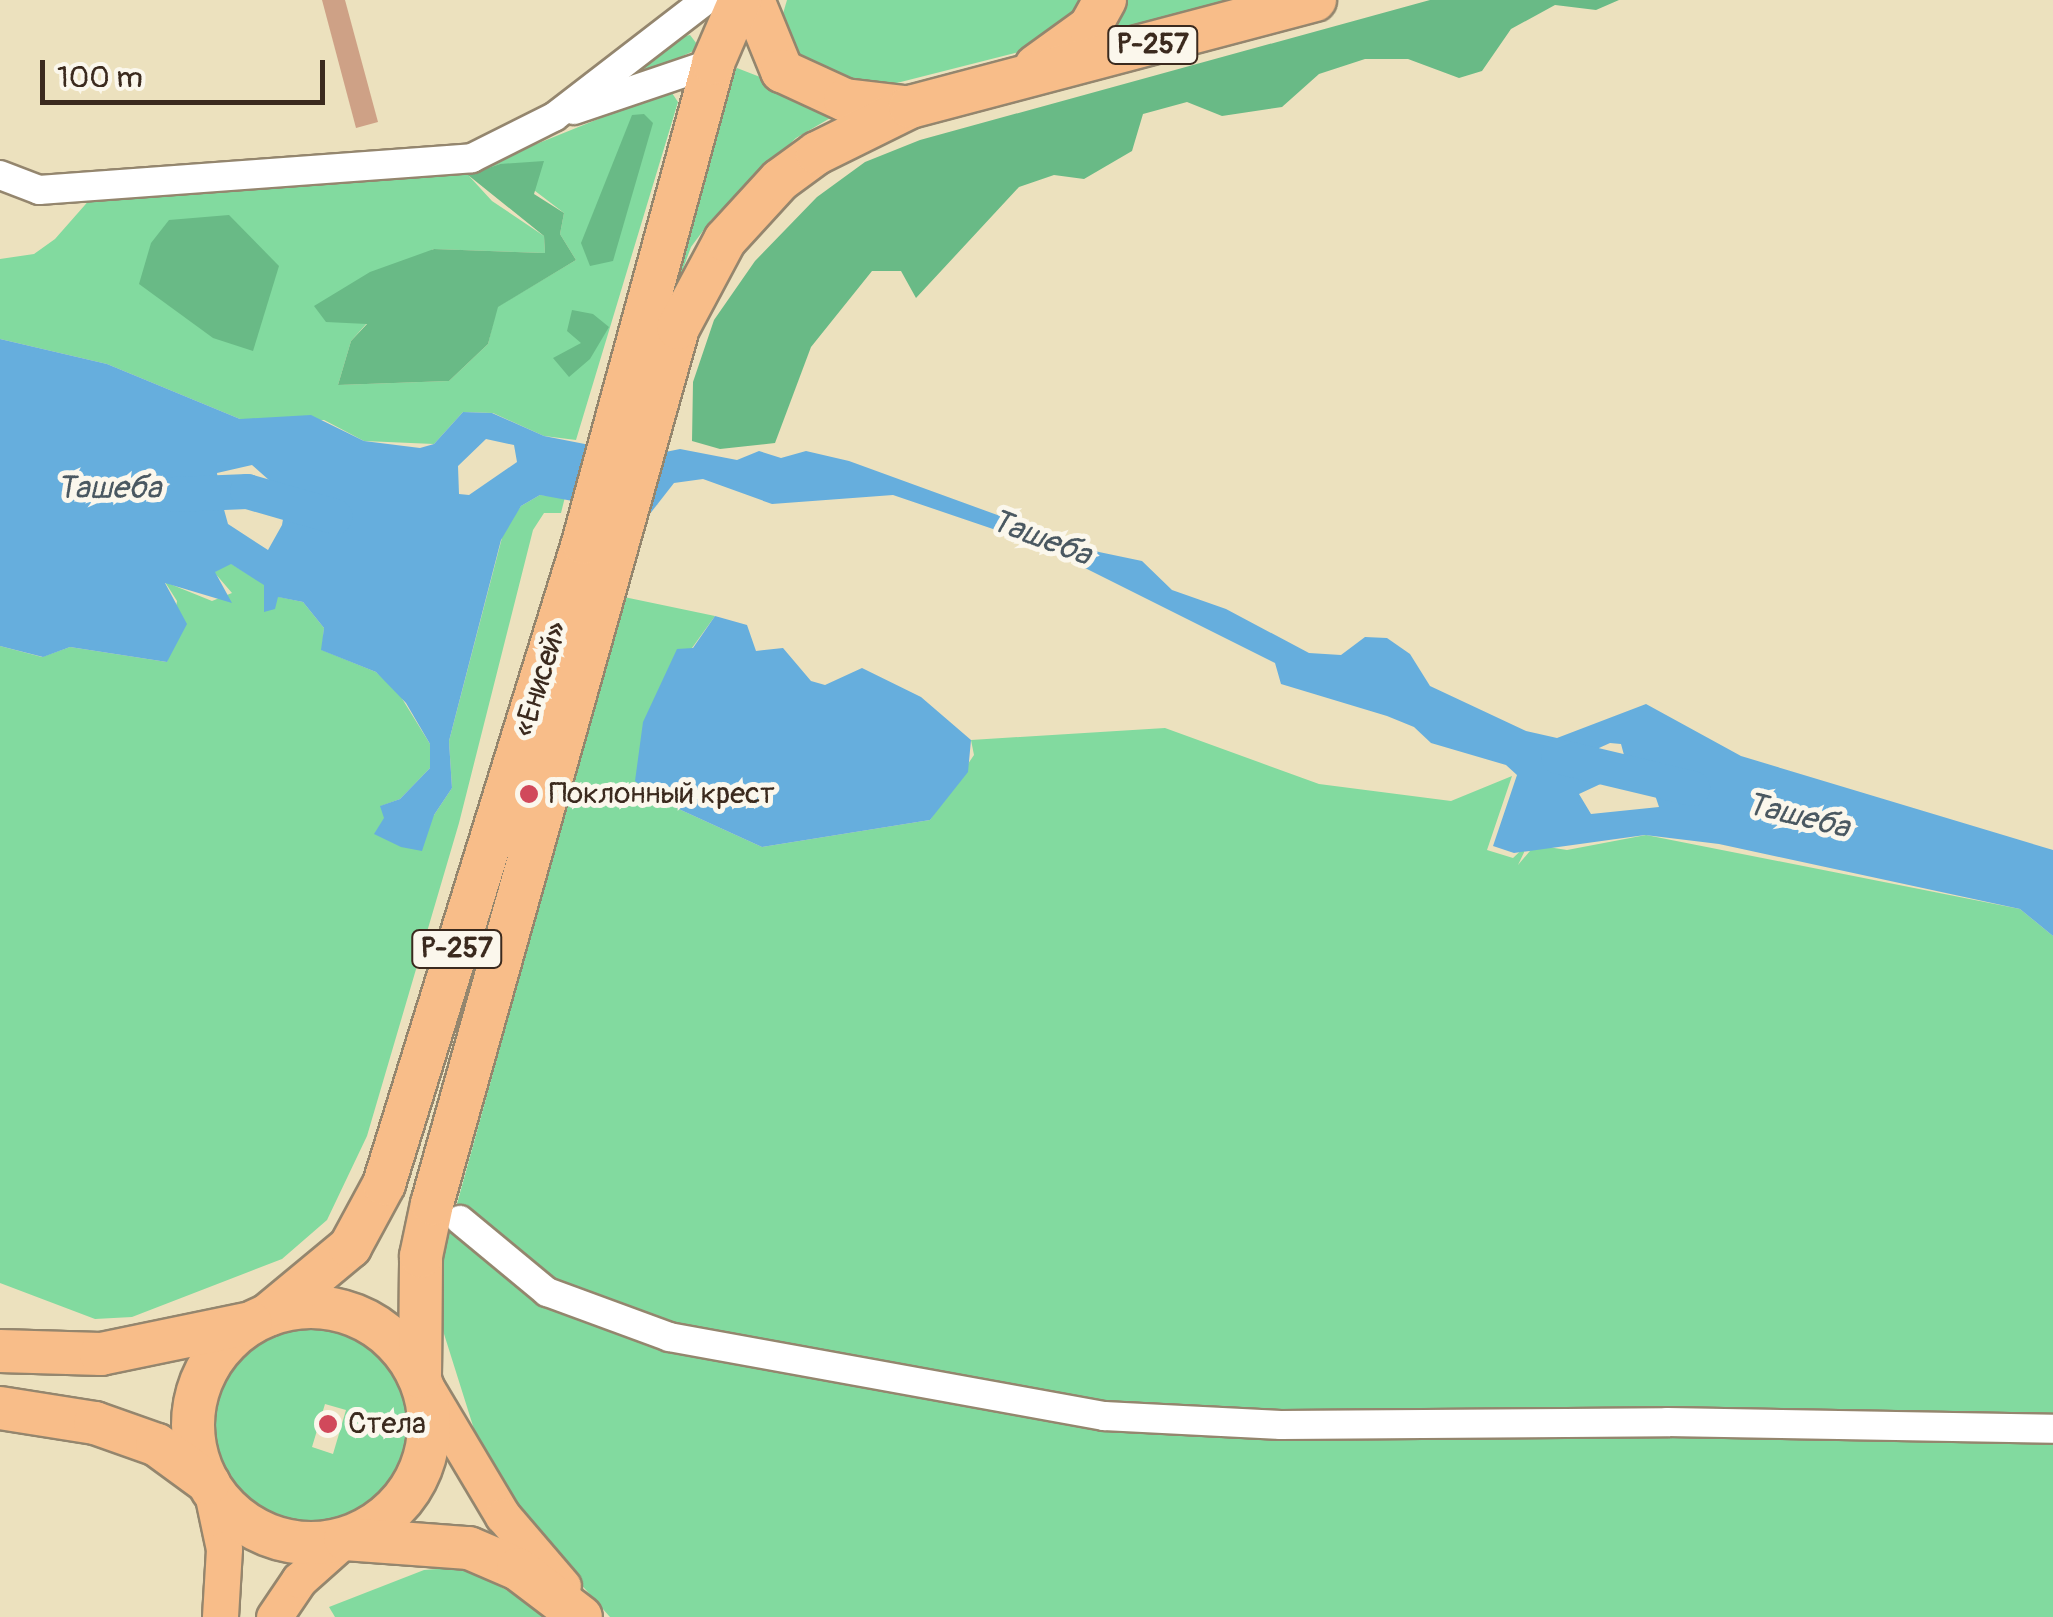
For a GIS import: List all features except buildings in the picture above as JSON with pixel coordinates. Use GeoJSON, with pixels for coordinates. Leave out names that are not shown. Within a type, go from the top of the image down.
{"type":"FeatureCollection","features":[{"type":"Feature","properties":{"kind":"highway","name":"«Енисей»"},"geometry":{"type":"LineString","coordinates":[[0,1408],[95,1423],[157,1445],[210,1483],[237,1517],[274,1538],[312,1544],[345,1539],[392,1512],[418,1477],[430,1430],[420,1377],[422,1256],[432,1204],[599,548],[643,393],[713,63],[740,0]]}},
{"type":"Feature","properties":{"kind":"highway","name":"«Енисей»"},"geometry":{"type":"LineString","coordinates":[[753,0],[782,72],[846,100],[910,107]]}},
{"type":"Feature","properties":{"kind":"highway","name":"«Енисей»"},"geometry":{"type":"LineString","coordinates":[[990,88],[1075,40],[1106,0]]}},
{"type":"Feature","properties":{"kind":"highway","name":"«Енисей»"},"geometry":{"type":"LineString","coordinates":[[643,393],[701,278],[744,218],[817,152],[910,107],[1316,0]]}},
{"type":"Feature","properties":{"kind":"highway","name":"«Енисей»"},"geometry":{"type":"LineString","coordinates":[[210,1483],[194,1437],[197,1395],[212,1361],[350,1247],[384,1184],[599,548]]}},
{"type":"Feature","properties":{"kind":"highway","name":"«Енисей»"},"geometry":{"type":"LineString","coordinates":[[0,1350],[101,1354],[304,1307],[359,1317],[395,1341],[420,1377]]}},
{"type":"Feature","properties":{"kind":"highway"},"geometry":{"type":"LineString","coordinates":[[345,1539],[469,1548],[518,1569],[581,1617]]}},
{"type":"Feature","properties":{"kind":"main road"},"geometry":{"type":"LineString","coordinates":[[420,1377],[503,1516],[590,1617]]}},
{"type":"Feature","properties":{"kind":"main road"},"geometry":{"type":"LineString","coordinates":[[210,1483],[224,1550],[220,1617]]}},
{"type":"Feature","properties":{"kind":"main road"},"geometry":{"type":"LineString","coordinates":[[274,1617],[299,1580],[345,1539]]}},
{"type":"Feature","properties":{"kind":"street"},"geometry":{"type":"LineString","coordinates":[[554,117],[677,0]]}},
{"type":"Feature","properties":{"kind":"street"},"geometry":{"type":"LineString","coordinates":[[554,117],[706,0]]}},
{"type":"Feature","properties":{"kind":"street"},"geometry":{"type":"LineString","coordinates":[[0,174],[39,190],[472,158],[554,117],[713,63]]}},
{"type":"Feature","properties":{"kind":"street"},"geometry":{"type":"LineString","coordinates":[[460,1220],[547,1292],[669,1337],[1104,1416],[1281,1425],[1667,1422],[2053,1429]]}},
{"type":"Feature","properties":{"kind":"green space"},"geometry":{"type":"Polygon","coordinates":[[[787,0],[1092,0],[1031,49],[877,88],[798,69],[777,34],[787,0]]]}},
{"type":"Feature","properties":{"kind":"green space"},"geometry":{"type":"Polygon","coordinates":[[[1120,0],[1277,0],[1070,57],[1120,0]]]}},
{"type":"Feature","properties":{"kind":"green space"},"geometry":{"type":"Polygon","coordinates":[[[1430,0],[1619,0],[1596,10],[1555,5],[1511,29],[1482,71],[1459,78],[1408,59],[1365,59],[1319,74],[1282,107],[1222,116],[1187,102],[1143,114],[1132,151],[1084,179],[1054,175],[1019,187],[916,298],[901,271],[872,271],[811,347],[775,443],[720,449],[692,441],[693,382],[714,320],[755,261],[817,197],[865,162],[920,140],[1430,0]]]}},
{"type":"Feature","properties":{"kind":"green space"},"geometry":{"type":"Polygon","coordinates":[[[690,35],[700,48],[626,82],[677,38],[690,35]]]}},
{"type":"Feature","properties":{"kind":"green space"},"geometry":{"type":"Polygon","coordinates":[[[737,68],[844,110],[796,138],[711,220],[691,247],[661,329],[730,75],[737,68]]]}},
{"type":"Feature","properties":{"kind":"green space"},"geometry":{"type":"Polygon","coordinates":[[[670,90],[678,102],[576,440],[544,436],[493,413],[463,412],[434,444],[364,441],[324,420],[240,419],[107,364],[0,339],[0,259],[34,254],[55,239],[99,189],[504,157],[670,90]],[[500,164],[469,176],[492,201],[544,236],[545,253],[433,249],[351,341],[338,385],[449,381],[488,344],[497,307],[576,260],[560,234],[564,213],[500,164]]]}},
{"type":"Feature","properties":{"kind":"green space"},"geometry":{"type":"Polygon","coordinates":[[[644,114],[653,123],[613,261],[590,266],[581,243],[632,115],[644,114]]]}},
{"type":"Feature","properties":{"kind":"green space"},"geometry":{"type":"Polygon","coordinates":[[[544,161],[534,194],[564,213],[560,234],[576,260],[498,307],[488,344],[449,381],[338,385],[351,341],[367,324],[326,322],[314,306],[370,272],[434,249],[545,253],[544,236],[468,175],[500,164],[544,161]]]}},
{"type":"Feature","properties":{"kind":"green space"},"geometry":{"type":"Polygon","coordinates":[[[229,215],[279,266],[253,351],[213,338],[139,284],[151,243],[169,220],[229,215]]]}},
{"type":"Feature","properties":{"kind":"green space"},"geometry":{"type":"Polygon","coordinates":[[[572,310],[593,314],[609,327],[590,359],[569,377],[553,358],[581,343],[567,331],[572,310]]]}},
{"type":"Feature","properties":{"kind":"green space"},"geometry":{"type":"Polygon","coordinates":[[[540,495],[565,497],[561,513],[544,513],[533,530],[459,823],[367,1136],[327,1220],[282,1259],[132,1317],[95,1319],[0,1283],[0,646],[42,657],[70,647],[167,662],[177,601],[165,582],[212,601],[232,593],[214,572],[230,563],[264,584],[265,594],[303,602],[324,628],[322,650],[376,672],[398,692],[430,744],[430,768],[400,799],[381,806],[434,815],[452,788],[449,741],[504,530],[521,506],[540,495]]]}},
{"type":"Feature","properties":{"kind":"green space"},"geometry":{"type":"Polygon","coordinates":[[[624,597],[715,616],[692,648],[659,800],[762,847],[930,820],[974,755],[971,740],[1165,728],[1319,784],[1451,801],[1512,776],[1487,850],[1513,858],[1528,844],[1518,865],[1535,845],[1567,850],[1646,835],[2020,909],[2053,936],[2053,1617],[610,1617],[515,1510],[479,1445],[439,1318],[444,1251],[624,597]]]}},
{"type":"Feature","properties":{"kind":"green space"},"geometry":{"type":"Polygon","coordinates":[[[316,1323],[355,1332],[383,1351],[402,1377],[414,1418],[410,1451],[390,1488],[356,1514],[316,1524],[276,1517],[249,1501],[222,1467],[213,1426],[222,1380],[241,1353],[281,1327],[316,1323]],[[325,1404],[312,1447],[333,1454],[346,1410],[325,1404]]]}},
{"type":"Feature","properties":{"kind":"green space"},"geometry":{"type":"Polygon","coordinates":[[[464,1567],[556,1617],[335,1617],[329,1607],[424,1570],[464,1567]]]}},
{"type":"Feature","properties":{"kind":"water"},"geometry":{"type":"Polygon","coordinates":[[[0,339],[107,364],[240,419],[311,415],[364,441],[420,448],[434,444],[463,412],[492,413],[544,436],[646,456],[680,449],[737,460],[759,451],[781,458],[806,451],[849,461],[1099,552],[1142,561],[1172,590],[1226,609],[1309,653],[1341,655],[1365,637],[1387,638],[1410,654],[1430,686],[1526,731],[1557,738],[1646,704],[1741,756],[2053,850],[2053,936],[2020,909],[1719,844],[1645,835],[1514,853],[1493,846],[1517,775],[1506,765],[1431,743],[1414,727],[1387,716],[1281,684],[1275,663],[1037,544],[893,495],[772,504],[703,479],[674,483],[649,515],[540,495],[521,506],[501,540],[449,741],[452,788],[434,815],[422,851],[401,847],[374,834],[384,818],[380,806],[400,799],[430,768],[430,744],[406,703],[376,672],[321,650],[324,628],[303,602],[278,597],[275,609],[264,612],[264,585],[231,564],[215,572],[232,603],[165,583],[187,624],[167,662],[70,647],[43,657],[0,646],[0,339]],[[486,439],[458,466],[459,494],[469,495],[517,462],[514,445],[486,439]],[[252,465],[217,473],[228,524],[268,550],[282,525],[287,496],[252,465]],[[1621,744],[1599,748],[1598,760],[1607,781],[1579,794],[1591,814],[1659,807],[1648,774],[1627,766],[1621,744]]]}},
{"type":"Feature","properties":{"kind":"water"},"geometry":{"type":"Polygon","coordinates":[[[715,616],[747,625],[756,651],[783,648],[811,681],[825,685],[862,668],[921,697],[971,740],[968,772],[930,820],[762,847],[659,800],[635,781],[643,722],[677,649],[693,648],[715,616]]]}},
{"type":"Feature","properties":{"kind":"waterway","name":"Ташеба"},"geometry":{"type":"LineString","coordinates":[[174,494],[247,491],[334,516]]}},
{"type":"Feature","properties":{"kind":"waterway","name":"Ташеба"},"geometry":{"type":"LineString","coordinates":[[1558,756],[1692,788]]}},
{"type":"Feature","properties":{"kind":"place","name":"Поклонный крест"},"geometry":{"type":"Point","coordinates":[529,794]}},
{"type":"Feature","properties":{"kind":"place","name":"Стела"},"geometry":{"type":"Point","coordinates":[328,1424]}}]}
